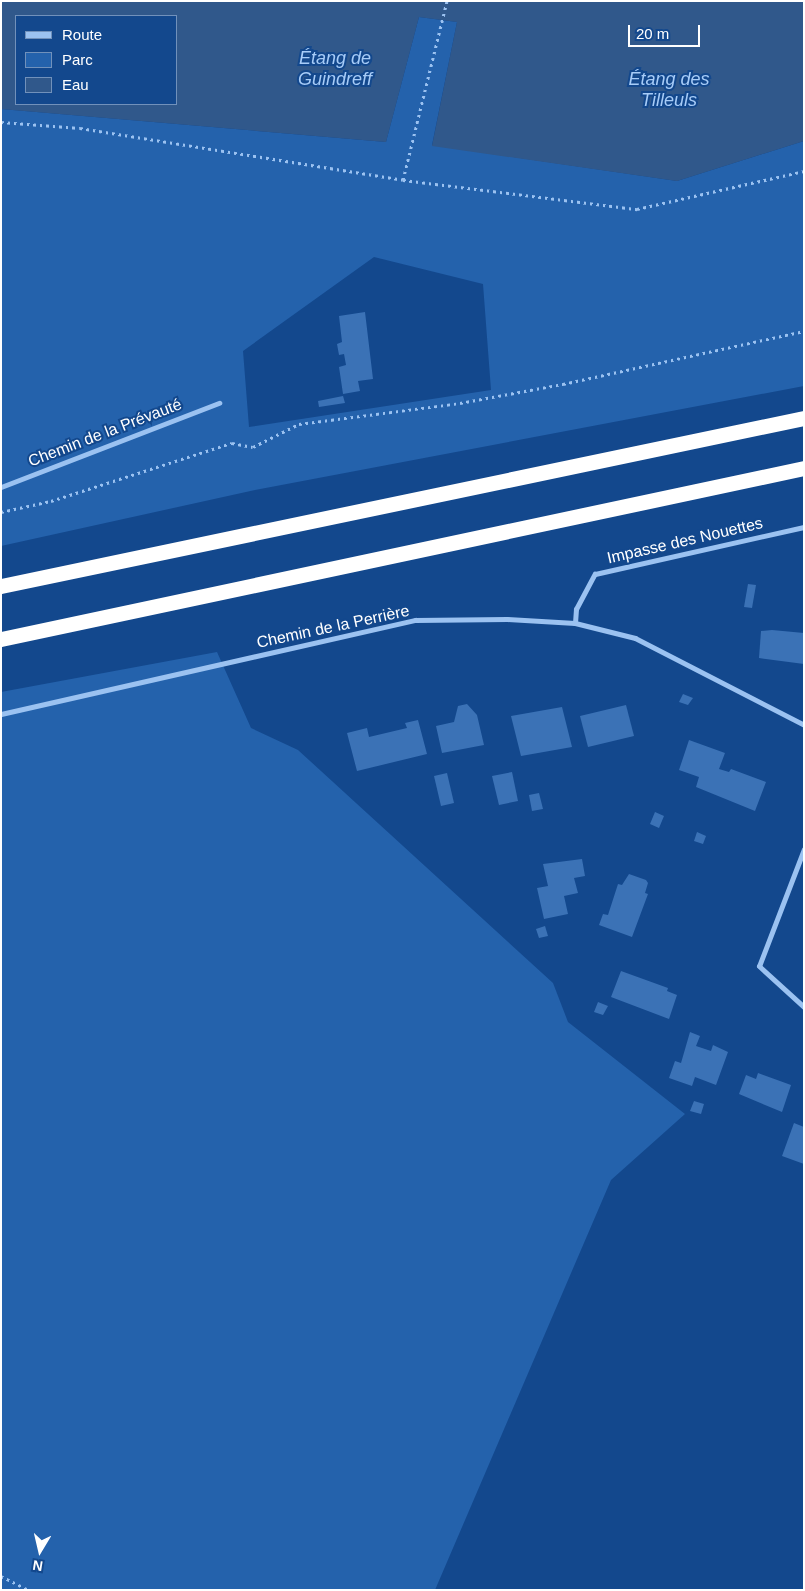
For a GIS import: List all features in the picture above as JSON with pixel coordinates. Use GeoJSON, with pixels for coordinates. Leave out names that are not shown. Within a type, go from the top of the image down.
{"type":"FeatureCollection","features":[{"type":"Feature","properties":{"kind":"highway"},"geometry":{"type":"LineString","coordinates":[[1,586],[804,418]]}},
{"type":"Feature","properties":{"kind":"highway"},"geometry":{"type":"LineString","coordinates":[[1,638],[804,468]]}},
{"type":"Feature","properties":{"kind":"street","name":"Chemin de la Prévauté"},"geometry":{"type":"LineString","coordinates":[[1,487],[219,403]]}},
{"type":"Feature","properties":{"kind":"street","name":"Impasse des Nouettes"},"geometry":{"type":"LineString","coordinates":[[575,623],[576,609],[595,574],[804,527]]}},
{"type":"Feature","properties":{"kind":"street","name":"Chemin de la Perrière"},"geometry":{"type":"LineString","coordinates":[[1,714],[415,620],[508,619],[575,623],[635,638],[804,725]]}},
{"type":"Feature","properties":{"kind":"street"},"geometry":{"type":"LineString","coordinates":[[804,850],[759,966],[804,1007]]}},
{"type":"Feature","properties":{"kind":"path"},"geometry":{"type":"LineString","coordinates":[[403,180],[444,22],[447,1]]}},
{"type":"Feature","properties":{"kind":"path"},"geometry":{"type":"LineString","coordinates":[[1,122],[80,128],[403,180],[637,209],[804,171]]}},
{"type":"Feature","properties":{"kind":"path"},"geometry":{"type":"LineString","coordinates":[[1,512],[51,501],[232,443],[252,447],[299,424],[460,403],[563,384],[804,332]]}},
{"type":"Feature","properties":{"kind":"path"},"geometry":{"type":"LineString","coordinates":[[1,1576],[28,1590]]}},
{"type":"Feature","properties":{"kind":"green space"},"geometry":{"type":"Polygon","coordinates":[[[419,17],[457,22],[432,145],[677,181],[804,141],[804,386],[255,490],[1,546],[1,109],[386,142],[419,17]],[[374,257],[243,351],[249,427],[491,390],[483,284],[374,257]]]}},
{"type":"Feature","properties":{"kind":"green space"},"geometry":{"type":"Polygon","coordinates":[[[217,652],[251,728],[298,750],[553,983],[568,1022],[685,1114],[611,1180],[435,1590],[1,1590],[1,692],[217,652]]]}},
{"type":"Feature","properties":{"kind":"water","name":"Étang des Tilleuls"},"geometry":{"type":"Polygon","coordinates":[[[1,1],[804,1],[804,141],[677,181],[432,146],[457,22],[419,17],[386,142],[1,109],[1,1]]]}},
{"type":"Feature","properties":{"kind":"building"},"geometry":{"type":"Polygon","coordinates":[[[365,312],[373,379],[358,381],[360,391],[343,394],[339,367],[346,365],[344,354],[339,355],[337,344],[342,342],[339,316],[365,312]]]}},
{"type":"Feature","properties":{"kind":"building"},"geometry":{"type":"Polygon","coordinates":[[[343,396],[345,403],[319,407],[318,401],[343,396]]]}},
{"type":"Feature","properties":{"kind":"building"},"geometry":{"type":"Polygon","coordinates":[[[748,584],[756,585],[752,608],[744,607],[748,584]]]}},
{"type":"Feature","properties":{"kind":"building"},"geometry":{"type":"Polygon","coordinates":[[[772,630],[804,633],[804,664],[759,658],[761,631],[772,630]]]}},
{"type":"Feature","properties":{"kind":"building"},"geometry":{"type":"Polygon","coordinates":[[[683,694],[693,698],[688,705],[679,702],[683,694]]]}},
{"type":"Feature","properties":{"kind":"building"},"geometry":{"type":"Polygon","coordinates":[[[467,704],[477,715],[484,745],[442,753],[436,726],[454,722],[458,706],[467,704]]]}},
{"type":"Feature","properties":{"kind":"building"},"geometry":{"type":"Polygon","coordinates":[[[626,705],[634,736],[588,747],[580,716],[626,705]]]}},
{"type":"Feature","properties":{"kind":"building"},"geometry":{"type":"Polygon","coordinates":[[[562,707],[572,747],[521,756],[511,716],[562,707]]]}},
{"type":"Feature","properties":{"kind":"building"},"geometry":{"type":"Polygon","coordinates":[[[418,720],[427,754],[357,771],[347,733],[367,728],[369,737],[407,728],[405,723],[418,720]]]}},
{"type":"Feature","properties":{"kind":"building"},"geometry":{"type":"Polygon","coordinates":[[[689,740],[725,753],[719,769],[729,772],[731,769],[766,782],[755,811],[696,787],[699,777],[679,770],[689,740]]]}},
{"type":"Feature","properties":{"kind":"building"},"geometry":{"type":"Polygon","coordinates":[[[512,772],[518,801],[499,805],[492,776],[512,772]]]}},
{"type":"Feature","properties":{"kind":"building"},"geometry":{"type":"Polygon","coordinates":[[[447,773],[454,803],[441,806],[434,776],[447,773]]]}},
{"type":"Feature","properties":{"kind":"building"},"geometry":{"type":"Polygon","coordinates":[[[539,793],[543,809],[532,811],[529,795],[539,793]]]}},
{"type":"Feature","properties":{"kind":"building"},"geometry":{"type":"Polygon","coordinates":[[[655,812],[664,816],[659,828],[650,824],[655,812]]]}},
{"type":"Feature","properties":{"kind":"building"},"geometry":{"type":"Polygon","coordinates":[[[697,832],[706,836],[703,844],[694,841],[697,832]]]}},
{"type":"Feature","properties":{"kind":"building"},"geometry":{"type":"Polygon","coordinates":[[[582,859],[585,876],[574,878],[578,893],[564,896],[568,914],[544,919],[537,888],[548,886],[543,864],[582,859]]]}},
{"type":"Feature","properties":{"kind":"building"},"geometry":{"type":"Polygon","coordinates":[[[629,874],[646,880],[648,883],[645,893],[648,894],[632,937],[599,925],[603,914],[608,915],[618,884],[622,885],[629,874]]]}},
{"type":"Feature","properties":{"kind":"building"},"geometry":{"type":"Polygon","coordinates":[[[545,926],[548,936],[539,938],[536,929],[545,926]]]}},
{"type":"Feature","properties":{"kind":"building"},"geometry":{"type":"Polygon","coordinates":[[[621,971],[668,988],[667,991],[677,995],[669,1019],[611,997],[621,971]]]}},
{"type":"Feature","properties":{"kind":"building"},"geometry":{"type":"Polygon","coordinates":[[[598,1002],[608,1006],[603,1015],[594,1012],[598,1002]]]}},
{"type":"Feature","properties":{"kind":"building"},"geometry":{"type":"Polygon","coordinates":[[[690,1032],[700,1036],[696,1046],[711,1051],[713,1045],[728,1052],[716,1085],[695,1077],[692,1086],[669,1078],[675,1061],[681,1063],[690,1032]]]}},
{"type":"Feature","properties":{"kind":"building"},"geometry":{"type":"Polygon","coordinates":[[[758,1073],[791,1085],[782,1112],[739,1094],[746,1075],[756,1079],[758,1073]]]}},
{"type":"Feature","properties":{"kind":"building"},"geometry":{"type":"Polygon","coordinates":[[[694,1101],[704,1104],[701,1114],[690,1111],[694,1101]]]}},
{"type":"Feature","properties":{"kind":"building"},"geometry":{"type":"Polygon","coordinates":[[[794,1123],[804,1127],[804,1164],[782,1156],[794,1123]]]}},
{"type":"Feature","properties":{"kind":"water label","name":"Étang de Guindreff"},"geometry":{"type":"Point","coordinates":[335,69]}}]}
